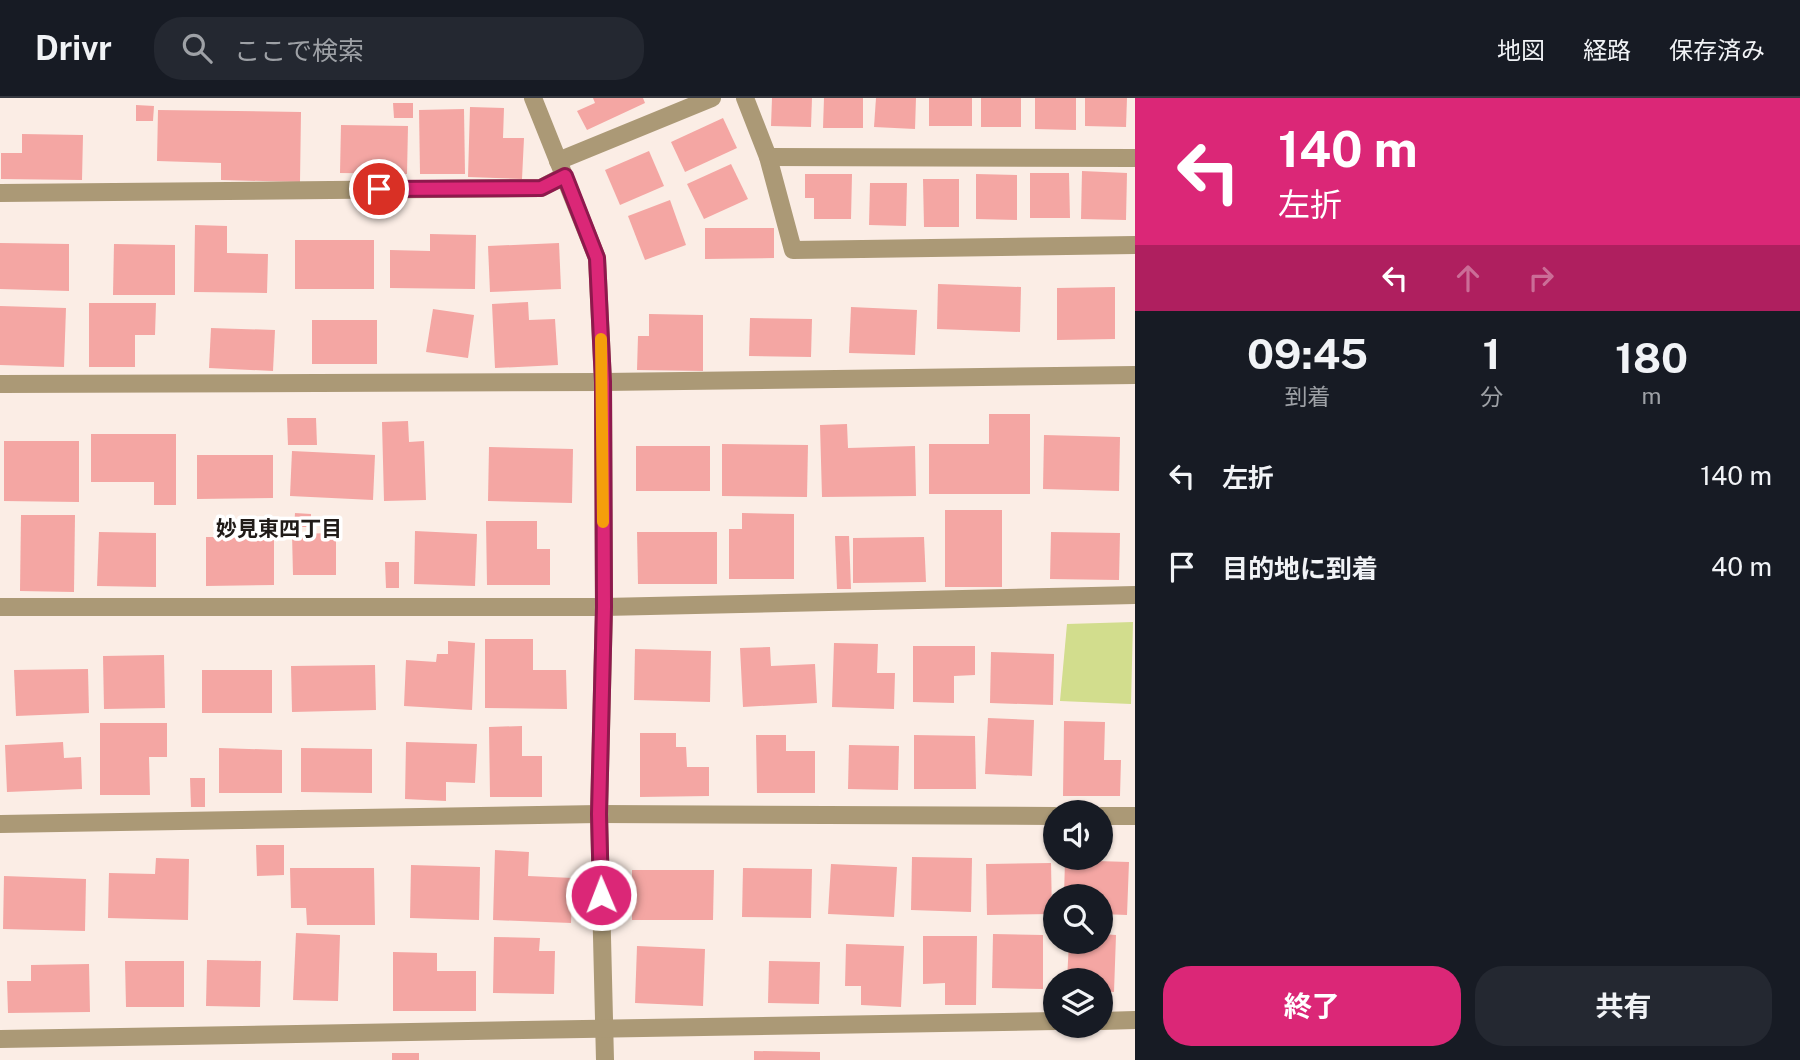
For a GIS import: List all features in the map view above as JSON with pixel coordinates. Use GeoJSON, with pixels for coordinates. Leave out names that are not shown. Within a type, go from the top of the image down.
{"type":"FeatureCollection","features":[{"type":"Feature","properties":{"kind":"street"},"geometry":{"type":"LineString","coordinates":[[533,98],[597,258],[603,382],[604,607],[599,814],[605,1060]]}},
{"type":"Feature","properties":{"kind":"street"},"geometry":{"type":"LineString","coordinates":[[0,193],[541,188],[561,169],[712,98]]}},
{"type":"Feature","properties":{"kind":"street"},"geometry":{"type":"LineString","coordinates":[[745,98],[768,158],[793,250],[1135,245]]}},
{"type":"Feature","properties":{"kind":"street"},"geometry":{"type":"LineString","coordinates":[[768,158],[1135,158]]}},
{"type":"Feature","properties":{"kind":"street"},"geometry":{"type":"LineString","coordinates":[[0,384],[603,382],[1135,375]]}},
{"type":"Feature","properties":{"kind":"street"},"geometry":{"type":"LineString","coordinates":[[0,607],[604,607],[1135,595]]}},
{"type":"Feature","properties":{"kind":"street"},"geometry":{"type":"LineString","coordinates":[[0,824],[599,814],[1043,816]]}},
{"type":"Feature","properties":{"kind":"street"},"geometry":{"type":"LineString","coordinates":[[1113,816],[1135,816]]}},
{"type":"Feature","properties":{"kind":"street"},"geometry":{"type":"LineString","coordinates":[[1113,1021],[1135,1020]]}},
{"type":"Feature","properties":{"kind":"street"},"geometry":{"type":"LineString","coordinates":[[0,1038],[1043,1021]]}},
{"type":"Feature","properties":{"kind":"green space"},"geometry":{"type":"Polygon","coordinates":[[[1133,622],[1131,704],[1060,701],[1067,624],[1133,622]]]}},
{"type":"Feature","properties":{"kind":"building"},"geometry":{"type":"Polygon","coordinates":[[[593,98],[643,98],[645,103],[587,130],[577,111],[595,103],[593,98]]]}},
{"type":"Feature","properties":{"kind":"building"},"geometry":{"type":"Polygon","coordinates":[[[772,98],[812,98],[811,127],[771,126],[772,98]]]}},
{"type":"Feature","properties":{"kind":"building"},"geometry":{"type":"Polygon","coordinates":[[[824,98],[863,98],[863,128],[823,128],[824,98]]]}},
{"type":"Feature","properties":{"kind":"building"},"geometry":{"type":"Polygon","coordinates":[[[876,98],[916,98],[915,129],[874,127],[876,98]]]}},
{"type":"Feature","properties":{"kind":"building"},"geometry":{"type":"Polygon","coordinates":[[[929,98],[972,98],[972,126],[929,126],[929,98]]]}},
{"type":"Feature","properties":{"kind":"building"},"geometry":{"type":"Polygon","coordinates":[[[981,98],[1021,98],[1021,127],[981,127],[981,98]]]}},
{"type":"Feature","properties":{"kind":"building"},"geometry":{"type":"Polygon","coordinates":[[[1035,98],[1076,98],[1076,130],[1035,129],[1035,98]]]}},
{"type":"Feature","properties":{"kind":"building"},"geometry":{"type":"Polygon","coordinates":[[[1085,98],[1127,98],[1126,127],[1085,126],[1085,98]]]}},
{"type":"Feature","properties":{"kind":"building"},"geometry":{"type":"Polygon","coordinates":[[[393,103],[413,103],[413,118],[394,118],[393,103]]]}},
{"type":"Feature","properties":{"kind":"building"},"geometry":{"type":"Polygon","coordinates":[[[136,105],[154,106],[153,121],[136,121],[136,105]]]}},
{"type":"Feature","properties":{"kind":"building"},"geometry":{"type":"Polygon","coordinates":[[[470,107],[504,108],[503,138],[524,138],[522,179],[468,177],[470,107]]]}},
{"type":"Feature","properties":{"kind":"building"},"geometry":{"type":"Polygon","coordinates":[[[464,109],[465,174],[420,174],[419,110],[464,109]]]}},
{"type":"Feature","properties":{"kind":"building"},"geometry":{"type":"Polygon","coordinates":[[[158,110],[301,112],[300,182],[221,180],[221,163],[157,161],[158,110]]]}},
{"type":"Feature","properties":{"kind":"building"},"geometry":{"type":"Polygon","coordinates":[[[723,118],[737,148],[685,172],[671,142],[723,118]]]}},
{"type":"Feature","properties":{"kind":"building"},"geometry":{"type":"Polygon","coordinates":[[[341,125],[408,126],[407,174],[340,173],[341,125]]]}},
{"type":"Feature","properties":{"kind":"building"},"geometry":{"type":"Polygon","coordinates":[[[22,134],[83,135],[82,180],[1,179],[1,153],[22,153],[22,134]]]}},
{"type":"Feature","properties":{"kind":"building"},"geometry":{"type":"Polygon","coordinates":[[[649,151],[664,186],[620,205],[605,170],[649,151]]]}},
{"type":"Feature","properties":{"kind":"building"},"geometry":{"type":"Polygon","coordinates":[[[731,164],[748,199],[704,219],[687,184],[731,164]]]}},
{"type":"Feature","properties":{"kind":"building"},"geometry":{"type":"Polygon","coordinates":[[[1082,171],[1127,173],[1126,220],[1081,219],[1082,171]]]}},
{"type":"Feature","properties":{"kind":"building"},"geometry":{"type":"Polygon","coordinates":[[[1030,173],[1069,173],[1070,218],[1030,218],[1030,173]]]}},
{"type":"Feature","properties":{"kind":"building"},"geometry":{"type":"Polygon","coordinates":[[[805,174],[852,174],[851,219],[814,219],[814,198],[805,198],[805,174]]]}},
{"type":"Feature","properties":{"kind":"building"},"geometry":{"type":"Polygon","coordinates":[[[976,174],[1017,175],[1017,220],[976,219],[976,174]]]}},
{"type":"Feature","properties":{"kind":"building"},"geometry":{"type":"Polygon","coordinates":[[[923,179],[959,179],[959,227],[924,227],[923,179]]]}},
{"type":"Feature","properties":{"kind":"building"},"geometry":{"type":"Polygon","coordinates":[[[870,183],[907,183],[906,226],[869,225],[870,183]]]}},
{"type":"Feature","properties":{"kind":"building"},"geometry":{"type":"Polygon","coordinates":[[[670,200],[686,245],[645,260],[628,216],[670,200]]]}},
{"type":"Feature","properties":{"kind":"building"},"geometry":{"type":"Polygon","coordinates":[[[195,225],[227,226],[227,253],[268,254],[267,293],[194,292],[195,225]]]}},
{"type":"Feature","properties":{"kind":"building"},"geometry":{"type":"Polygon","coordinates":[[[705,228],[774,228],[774,258],[705,259],[705,228]]]}},
{"type":"Feature","properties":{"kind":"building"},"geometry":{"type":"Polygon","coordinates":[[[430,234],[476,235],[475,289],[390,288],[390,250],[430,251],[430,234]]]}},
{"type":"Feature","properties":{"kind":"building"},"geometry":{"type":"Polygon","coordinates":[[[295,240],[374,240],[374,289],[295,289],[295,240]]]}},
{"type":"Feature","properties":{"kind":"building"},"geometry":{"type":"Polygon","coordinates":[[[0,243],[69,244],[69,291],[0,289],[0,243]]]}},
{"type":"Feature","properties":{"kind":"building"},"geometry":{"type":"Polygon","coordinates":[[[559,243],[561,289],[490,292],[488,246],[559,243]]]}},
{"type":"Feature","properties":{"kind":"building"},"geometry":{"type":"Polygon","coordinates":[[[114,244],[175,245],[175,295],[113,295],[114,244]]]}},
{"type":"Feature","properties":{"kind":"building"},"geometry":{"type":"Polygon","coordinates":[[[938,284],[1021,287],[1020,332],[937,329],[938,284]]]}},
{"type":"Feature","properties":{"kind":"building"},"geometry":{"type":"Polygon","coordinates":[[[1115,287],[1115,339],[1057,340],[1057,288],[1115,287]]]}},
{"type":"Feature","properties":{"kind":"building"},"geometry":{"type":"Polygon","coordinates":[[[528,302],[529,320],[555,319],[558,365],[495,368],[492,304],[528,302]]]}},
{"type":"Feature","properties":{"kind":"building"},"geometry":{"type":"Polygon","coordinates":[[[89,303],[156,303],[155,335],[135,335],[135,367],[89,367],[89,303]]]}},
{"type":"Feature","properties":{"kind":"building"},"geometry":{"type":"Polygon","coordinates":[[[0,306],[66,308],[64,367],[0,365],[0,306]]]}},
{"type":"Feature","properties":{"kind":"building"},"geometry":{"type":"Polygon","coordinates":[[[851,307],[917,310],[915,355],[849,353],[851,307]]]}},
{"type":"Feature","properties":{"kind":"building"},"geometry":{"type":"Polygon","coordinates":[[[433,309],[474,315],[468,358],[426,352],[433,309]]]}},
{"type":"Feature","properties":{"kind":"building"},"geometry":{"type":"Polygon","coordinates":[[[649,314],[703,315],[703,371],[637,370],[638,336],[649,336],[649,314]]]}},
{"type":"Feature","properties":{"kind":"building"},"geometry":{"type":"Polygon","coordinates":[[[750,318],[812,319],[811,357],[749,356],[750,318]]]}},
{"type":"Feature","properties":{"kind":"building"},"geometry":{"type":"Polygon","coordinates":[[[312,320],[377,320],[377,364],[312,364],[312,320]]]}},
{"type":"Feature","properties":{"kind":"building"},"geometry":{"type":"Polygon","coordinates":[[[211,328],[275,330],[273,371],[209,368],[211,328]]]}},
{"type":"Feature","properties":{"kind":"building"},"geometry":{"type":"Polygon","coordinates":[[[989,414],[1030,414],[1030,494],[929,494],[929,444],[989,444],[989,414]]]}},
{"type":"Feature","properties":{"kind":"building"},"geometry":{"type":"Polygon","coordinates":[[[287,418],[316,418],[317,445],[288,445],[287,418]]]}},
{"type":"Feature","properties":{"kind":"building"},"geometry":{"type":"Polygon","coordinates":[[[408,421],[409,442],[424,441],[426,500],[384,501],[382,422],[408,421]]]}},
{"type":"Feature","properties":{"kind":"building"},"geometry":{"type":"Polygon","coordinates":[[[847,424],[848,448],[915,446],[916,496],[822,497],[820,425],[847,424]]]}},
{"type":"Feature","properties":{"kind":"building"},"geometry":{"type":"Polygon","coordinates":[[[91,434],[176,434],[176,505],[154,505],[154,482],[91,482],[91,434]]]}},
{"type":"Feature","properties":{"kind":"building"},"geometry":{"type":"Polygon","coordinates":[[[1044,435],[1120,437],[1119,491],[1043,489],[1044,435]]]}},
{"type":"Feature","properties":{"kind":"building"},"geometry":{"type":"Polygon","coordinates":[[[4,441],[79,441],[79,502],[4,501],[4,441]]]}},
{"type":"Feature","properties":{"kind":"building"},"geometry":{"type":"Polygon","coordinates":[[[722,444],[808,445],[807,497],[722,496],[722,444]]]}},
{"type":"Feature","properties":{"kind":"building"},"geometry":{"type":"Polygon","coordinates":[[[636,446],[710,446],[710,491],[636,491],[636,446]]]}},
{"type":"Feature","properties":{"kind":"building"},"geometry":{"type":"Polygon","coordinates":[[[489,447],[573,449],[572,503],[488,501],[489,447]]]}},
{"type":"Feature","properties":{"kind":"building"},"geometry":{"type":"Polygon","coordinates":[[[292,451],[375,455],[373,500],[290,496],[292,451]]]}},
{"type":"Feature","properties":{"kind":"building"},"geometry":{"type":"Polygon","coordinates":[[[197,455],[273,455],[273,498],[197,499],[197,455]]]}},
{"type":"Feature","properties":{"kind":"building"},"geometry":{"type":"Polygon","coordinates":[[[945,510],[1002,510],[1002,587],[945,587],[945,510]]]}},
{"type":"Feature","properties":{"kind":"building"},"geometry":{"type":"Polygon","coordinates":[[[295,513],[311,514],[311,527],[294,527],[295,513]]]}},
{"type":"Feature","properties":{"kind":"building"},"geometry":{"type":"Polygon","coordinates":[[[742,513],[794,514],[794,579],[729,579],[729,529],[742,529],[742,513]]]}},
{"type":"Feature","properties":{"kind":"building"},"geometry":{"type":"Polygon","coordinates":[[[21,515],[75,515],[74,592],[20,591],[21,515]]]}},
{"type":"Feature","properties":{"kind":"building"},"geometry":{"type":"Polygon","coordinates":[[[486,521],[537,521],[537,549],[550,549],[550,585],[487,585],[486,521]]]}},
{"type":"Feature","properties":{"kind":"building"},"geometry":{"type":"Polygon","coordinates":[[[415,531],[477,534],[475,586],[414,584],[415,531]]]}},
{"type":"Feature","properties":{"kind":"building"},"geometry":{"type":"Polygon","coordinates":[[[99,532],[156,533],[156,587],[97,586],[99,532]]]}},
{"type":"Feature","properties":{"kind":"building"},"geometry":{"type":"Polygon","coordinates":[[[637,532],[717,532],[717,584],[638,584],[637,532]]]}},
{"type":"Feature","properties":{"kind":"building"},"geometry":{"type":"Polygon","coordinates":[[[1051,532],[1120,533],[1119,580],[1050,579],[1051,532]]]}},
{"type":"Feature","properties":{"kind":"building"},"geometry":{"type":"Polygon","coordinates":[[[336,533],[336,575],[293,575],[292,534],[336,533]]]}},
{"type":"Feature","properties":{"kind":"building"},"geometry":{"type":"Polygon","coordinates":[[[835,536],[849,536],[851,589],[837,589],[835,536]]]}},
{"type":"Feature","properties":{"kind":"building"},"geometry":{"type":"Polygon","coordinates":[[[206,537],[274,537],[274,585],[206,586],[206,537]]]}},
{"type":"Feature","properties":{"kind":"building"},"geometry":{"type":"Polygon","coordinates":[[[924,537],[926,582],[853,583],[853,538],[924,537]]]}},
{"type":"Feature","properties":{"kind":"building"},"geometry":{"type":"Polygon","coordinates":[[[385,562],[399,562],[399,588],[386,588],[385,562]]]}},
{"type":"Feature","properties":{"kind":"building"},"geometry":{"type":"Polygon","coordinates":[[[485,639],[533,639],[533,670],[566,670],[567,709],[485,708],[485,639]]]}},
{"type":"Feature","properties":{"kind":"building"},"geometry":{"type":"Polygon","coordinates":[[[448,641],[475,643],[472,710],[404,706],[406,660],[436,662],[437,654],[448,654],[448,641]]]}},
{"type":"Feature","properties":{"kind":"building"},"geometry":{"type":"Polygon","coordinates":[[[834,643],[878,644],[877,673],[895,673],[894,709],[832,707],[834,643]]]}},
{"type":"Feature","properties":{"kind":"building"},"geometry":{"type":"Polygon","coordinates":[[[913,646],[975,646],[975,675],[954,676],[954,703],[913,702],[913,646]]]}},
{"type":"Feature","properties":{"kind":"building"},"geometry":{"type":"Polygon","coordinates":[[[770,647],[771,666],[815,664],[817,703],[743,707],[740,648],[770,647]]]}},
{"type":"Feature","properties":{"kind":"building"},"geometry":{"type":"Polygon","coordinates":[[[635,649],[711,651],[710,702],[634,700],[635,649]]]}},
{"type":"Feature","properties":{"kind":"building"},"geometry":{"type":"Polygon","coordinates":[[[991,652],[1054,654],[1053,705],[990,703],[991,652]]]}},
{"type":"Feature","properties":{"kind":"building"},"geometry":{"type":"Polygon","coordinates":[[[164,655],[165,708],[104,709],[103,656],[164,655]]]}},
{"type":"Feature","properties":{"kind":"building"},"geometry":{"type":"Polygon","coordinates":[[[375,665],[376,710],[292,712],[291,666],[375,665]]]}},
{"type":"Feature","properties":{"kind":"building"},"geometry":{"type":"Polygon","coordinates":[[[88,669],[89,713],[16,716],[14,670],[88,669]]]}},
{"type":"Feature","properties":{"kind":"building"},"geometry":{"type":"Polygon","coordinates":[[[202,670],[272,670],[272,713],[202,713],[202,670]]]}},
{"type":"Feature","properties":{"kind":"building"},"geometry":{"type":"Polygon","coordinates":[[[988,718],[1034,720],[1032,776],[985,774],[988,718]]]}},
{"type":"Feature","properties":{"kind":"building"},"geometry":{"type":"Polygon","coordinates":[[[1064,721],[1105,722],[1104,760],[1121,760],[1120,796],[1063,796],[1064,721]]]}},
{"type":"Feature","properties":{"kind":"building"},"geometry":{"type":"Polygon","coordinates":[[[100,723],[167,723],[167,757],[149,757],[150,795],[100,795],[100,723]]]}},
{"type":"Feature","properties":{"kind":"building"},"geometry":{"type":"Polygon","coordinates":[[[522,726],[522,756],[542,756],[542,797],[490,797],[489,727],[522,726]]]}},
{"type":"Feature","properties":{"kind":"building"},"geometry":{"type":"Polygon","coordinates":[[[640,733],[676,733],[676,747],[686,747],[687,767],[709,767],[709,796],[640,797],[640,733]]]}},
{"type":"Feature","properties":{"kind":"building"},"geometry":{"type":"Polygon","coordinates":[[[756,735],[786,735],[786,751],[815,751],[815,793],[757,793],[756,735]]]}},
{"type":"Feature","properties":{"kind":"building"},"geometry":{"type":"Polygon","coordinates":[[[914,735],[975,736],[976,789],[914,789],[914,735]]]}},
{"type":"Feature","properties":{"kind":"building"},"geometry":{"type":"Polygon","coordinates":[[[63,742],[64,758],[81,757],[82,789],[7,792],[5,745],[63,742]]]}},
{"type":"Feature","properties":{"kind":"building"},"geometry":{"type":"Polygon","coordinates":[[[406,742],[477,744],[475,783],[446,782],[446,801],[405,799],[406,742]]]}},
{"type":"Feature","properties":{"kind":"building"},"geometry":{"type":"Polygon","coordinates":[[[849,745],[899,746],[898,790],[848,789],[849,745]]]}},
{"type":"Feature","properties":{"kind":"building"},"geometry":{"type":"Polygon","coordinates":[[[219,748],[282,750],[282,793],[219,793],[219,748]]]}},
{"type":"Feature","properties":{"kind":"building"},"geometry":{"type":"Polygon","coordinates":[[[301,748],[372,749],[372,793],[301,792],[301,748]]]}},
{"type":"Feature","properties":{"kind":"building"},"geometry":{"type":"Polygon","coordinates":[[[190,778],[205,778],[205,807],[191,807],[190,778]]]}},
{"type":"Feature","properties":{"kind":"building"},"geometry":{"type":"Polygon","coordinates":[[[256,845],[284,845],[284,875],[257,876],[256,845]]]}},
{"type":"Feature","properties":{"kind":"building"},"geometry":{"type":"Polygon","coordinates":[[[495,850],[529,852],[528,876],[573,878],[571,923],[493,920],[495,850]]]}},
{"type":"Feature","properties":{"kind":"building"},"geometry":{"type":"Polygon","coordinates":[[[912,857],[972,858],[971,912],[911,910],[912,857]]]}},
{"type":"Feature","properties":{"kind":"building"},"geometry":{"type":"Polygon","coordinates":[[[156,858],[189,859],[188,920],[108,918],[109,873],[155,874],[156,858]]]}},
{"type":"Feature","properties":{"kind":"building"},"geometry":{"type":"Polygon","coordinates":[[[1113,862],[1129,862],[1127,915],[1113,914],[1113,884],[1064,884],[1065,870],[1113,870],[1113,862]]]}},
{"type":"Feature","properties":{"kind":"building"},"geometry":{"type":"Polygon","coordinates":[[[1043,863],[1043,870],[1051,870],[1051,884],[1043,884],[1043,914],[987,915],[986,864],[1043,863]]]}},
{"type":"Feature","properties":{"kind":"building"},"geometry":{"type":"Polygon","coordinates":[[[831,864],[897,867],[894,917],[828,914],[831,864]]]}},
{"type":"Feature","properties":{"kind":"building"},"geometry":{"type":"Polygon","coordinates":[[[411,865],[480,867],[479,920],[410,918],[411,865]]]}},
{"type":"Feature","properties":{"kind":"building"},"geometry":{"type":"Polygon","coordinates":[[[290,868],[374,868],[375,925],[307,925],[306,908],[291,908],[290,868]]]}},
{"type":"Feature","properties":{"kind":"building"},"geometry":{"type":"Polygon","coordinates":[[[743,868],[812,869],[811,918],[742,917],[743,868]]]}},
{"type":"Feature","properties":{"kind":"building"},"geometry":{"type":"Polygon","coordinates":[[[632,870],[714,870],[713,920],[632,920],[632,870]]]}},
{"type":"Feature","properties":{"kind":"building"},"geometry":{"type":"Polygon","coordinates":[[[4,876],[86,879],[85,931],[3,929],[4,876]]]}},
{"type":"Feature","properties":{"kind":"building"},"geometry":{"type":"Polygon","coordinates":[[[296,933],[340,935],[338,1001],[293,1000],[296,933]]]}},
{"type":"Feature","properties":{"kind":"building"},"geometry":{"type":"Polygon","coordinates":[[[993,934],[1043,935],[1043,989],[992,988],[993,934]]]}},
{"type":"Feature","properties":{"kind":"building"},"geometry":{"type":"Polygon","coordinates":[[[1113,935],[1116,935],[1114,992],[1113,968],[1068,968],[1068,954],[1113,954],[1113,935]]]}},
{"type":"Feature","properties":{"kind":"building"},"geometry":{"type":"Polygon","coordinates":[[[923,936],[977,936],[976,1005],[945,1005],[945,983],[923,984],[923,936]]]}},
{"type":"Feature","properties":{"kind":"building"},"geometry":{"type":"Polygon","coordinates":[[[494,937],[540,938],[539,951],[555,951],[554,994],[493,993],[494,937]]]}},
{"type":"Feature","properties":{"kind":"building"},"geometry":{"type":"Polygon","coordinates":[[[846,944],[904,946],[901,1007],[861,1005],[861,986],[845,986],[846,944]]]}},
{"type":"Feature","properties":{"kind":"building"},"geometry":{"type":"Polygon","coordinates":[[[637,946],[705,949],[703,1006],[635,1003],[637,946]]]}},
{"type":"Feature","properties":{"kind":"building"},"geometry":{"type":"Polygon","coordinates":[[[393,952],[437,953],[437,971],[476,971],[476,1011],[393,1011],[393,952]]]}},
{"type":"Feature","properties":{"kind":"building"},"geometry":{"type":"Polygon","coordinates":[[[207,960],[261,961],[260,1007],[206,1006],[207,960]]]}},
{"type":"Feature","properties":{"kind":"building"},"geometry":{"type":"Polygon","coordinates":[[[125,961],[184,961],[184,1007],[126,1007],[125,961]]]}},
{"type":"Feature","properties":{"kind":"building"},"geometry":{"type":"Polygon","coordinates":[[[769,961],[820,962],[819,1004],[768,1003],[769,961]]]}},
{"type":"Feature","properties":{"kind":"building"},"geometry":{"type":"Polygon","coordinates":[[[89,964],[90,1012],[8,1013],[7,981],[31,981],[31,965],[89,964]]]}},
{"type":"Feature","properties":{"kind":"building"},"geometry":{"type":"Polygon","coordinates":[[[754,1051],[820,1052],[820,1060],[754,1060],[754,1051]]]}},
{"type":"Feature","properties":{"kind":"building"},"geometry":{"type":"Polygon","coordinates":[[[392,1053],[419,1053],[419,1060],[392,1060],[392,1053]]]}},
{"type":"Feature","properties":{"kind":"slow traffic"},"geometry":{"type":"LineString","coordinates":[[601,339],[603,522]]}},
{"type":"Feature","properties":{"kind":"district","name":"妙見東四丁目"},"geometry":{"type":"Point","coordinates":[279,529]}},
{"type":"Feature","properties":{"kind":"route"},"geometry":{"type":"LineString","coordinates":[[379,189],[541,188],[565,176],[597,258],[603,382],[604,607],[599,814],[601,895]]}}]}
